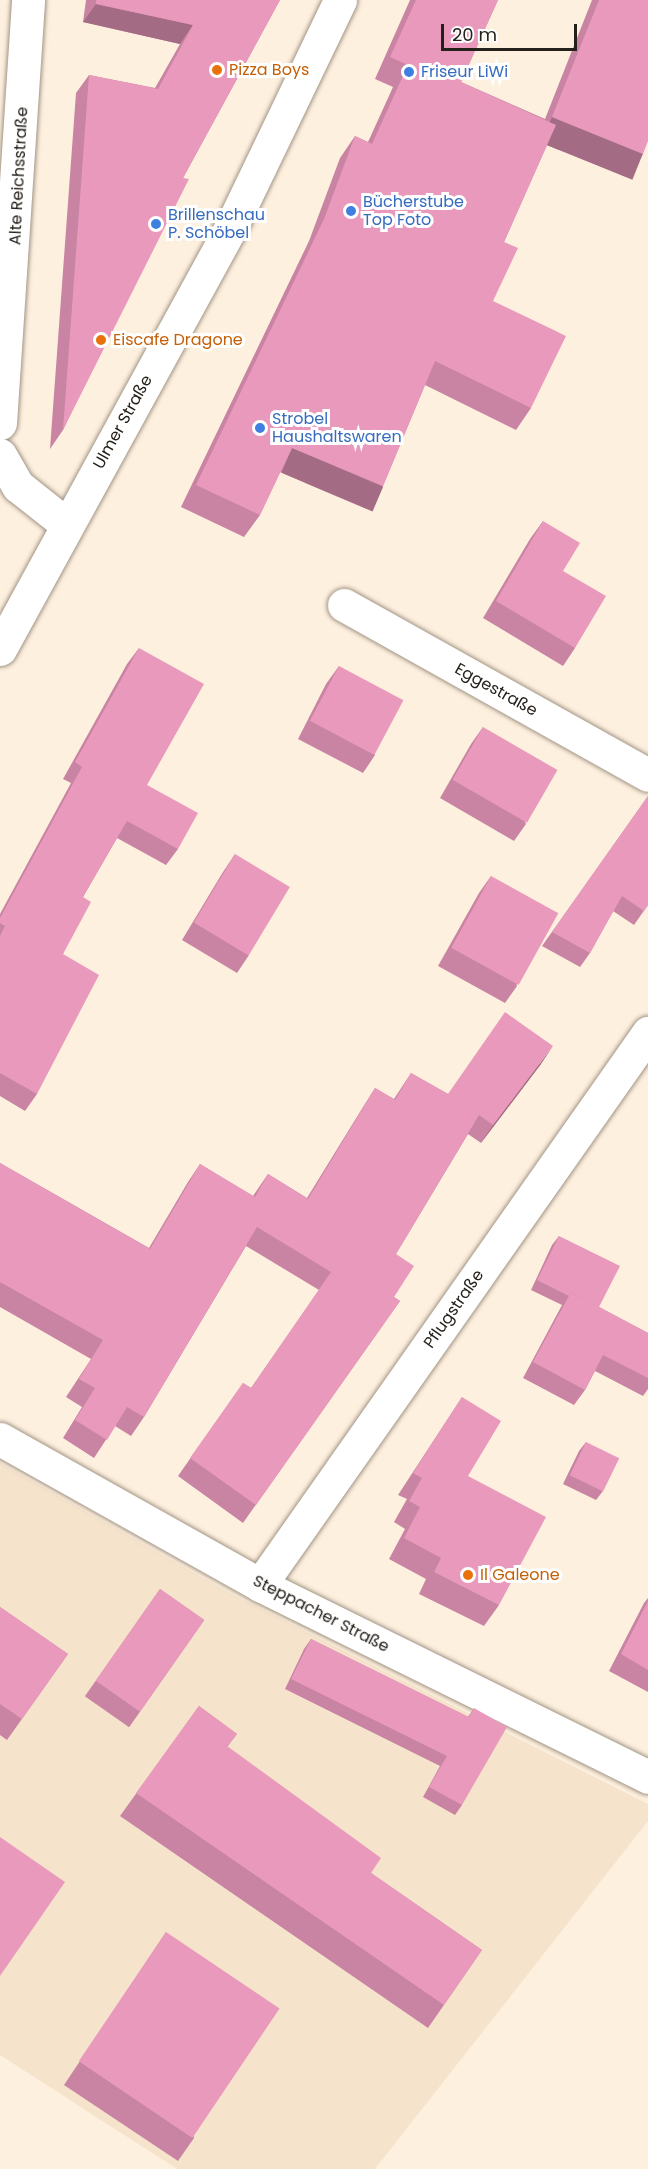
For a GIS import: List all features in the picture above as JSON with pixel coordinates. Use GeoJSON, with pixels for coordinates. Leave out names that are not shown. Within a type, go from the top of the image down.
{"type":"FeatureCollection","features":[{"type":"Feature","properties":{"kind":"street","name":"Alte Reichsstraße"},"geometry":{"type":"LineString","coordinates":[[0,423],[28,0]]}},
{"type":"Feature","properties":{"kind":"street","name":"Ulmer Straße"},"geometry":{"type":"LineString","coordinates":[[0,649],[66,524],[229,231],[340,0]]}},
{"type":"Feature","properties":{"kind":"street"},"geometry":{"type":"LineString","coordinates":[[0,454],[18,486],[66,524]]}},
{"type":"Feature","properties":{"kind":"street","name":"Eggestraße"},"geometry":{"type":"LineString","coordinates":[[344,605],[648,775]]}},
{"type":"Feature","properties":{"kind":"street","name":"Pflugstraße"},"geometry":{"type":"LineString","coordinates":[[260,1585],[648,1033]]}},
{"type":"Feature","properties":{"kind":"street","name":"Steppacher Straße"},"geometry":{"type":"LineString","coordinates":[[0,1439],[260,1585],[648,1777]]}},
{"type":"Feature","properties":{"kind":"shaded area"},"geometry":{"type":"Polygon","coordinates":[[[0,1463],[237,1597],[648,1804],[648,1821],[375,2169],[177,2169],[0,2055],[0,1463]]]}},
{"type":"Feature","properties":{"kind":"building"},"geometry":{"type":"Polygon","coordinates":[[[96,0],[280,0],[183,178],[189,179],[63,430],[89,75],[158,89],[193,25],[96,4],[96,0]]]}},
{"type":"Feature","properties":{"kind":"building"},"geometry":{"type":"Polygon","coordinates":[[[416,0],[498,0],[461,82],[556,125],[504,242],[518,248],[493,301],[566,336],[531,408],[435,361],[383,486],[292,448],[260,515],[196,485],[324,219],[355,136],[372,144],[408,65],[390,57],[416,0]]]}},
{"type":"Feature","properties":{"kind":"building"},"geometry":{"type":"Polygon","coordinates":[[[599,0],[648,0],[648,141],[643,154],[552,117],[599,0]]]}},
{"type":"Feature","properties":{"kind":"building"},"geometry":{"type":"Polygon","coordinates":[[[543,521],[580,543],[563,571],[606,596],[575,648],[496,601],[543,521]]]}},
{"type":"Feature","properties":{"kind":"building"},"geometry":{"type":"Polygon","coordinates":[[[139,648],[204,684],[147,785],[198,813],[178,849],[127,821],[83,897],[91,902],[63,954],[99,975],[37,1094],[0,1073],[0,936],[5,926],[0,923],[0,918],[82,767],[75,762],[139,648]]]}},
{"type":"Feature","properties":{"kind":"building"},"geometry":{"type":"Polygon","coordinates":[[[339,666],[403,700],[374,755],[310,721],[339,666]]]}},
{"type":"Feature","properties":{"kind":"building"},"geometry":{"type":"Polygon","coordinates":[[[483,727],[557,770],[527,823],[452,780],[483,727]]]}},
{"type":"Feature","properties":{"kind":"building"},"geometry":{"type":"Polygon","coordinates":[[[648,796],[648,905],[644,911],[622,896],[590,953],[552,932],[648,796]]]}},
{"type":"Feature","properties":{"kind":"building"},"geometry":{"type":"Polygon","coordinates":[[[235,854],[290,887],[249,956],[194,923],[235,854]]]}},
{"type":"Feature","properties":{"kind":"building"},"geometry":{"type":"Polygon","coordinates":[[[491,876],[558,913],[519,985],[451,948],[491,876]]]}},
{"type":"Feature","properties":{"kind":"building"},"geometry":{"type":"Polygon","coordinates":[[[505,1012],[553,1046],[493,1125],[479,1115],[396,1254],[414,1266],[394,1297],[400,1301],[256,1505],[190,1458],[243,1383],[251,1388],[331,1272],[257,1227],[144,1417],[127,1407],[107,1440],[75,1420],[95,1388],[79,1379],[103,1340],[0,1282],[0,1163],[150,1249],[200,1164],[255,1197],[268,1174],[308,1199],[375,1088],[395,1100],[411,1073],[448,1094],[505,1012]]]}},
{"type":"Feature","properties":{"kind":"building"},"geometry":{"type":"Polygon","coordinates":[[[559,1236],[620,1266],[599,1307],[571,1292],[569,1296],[537,1280],[559,1236]]]}},
{"type":"Feature","properties":{"kind":"building"},"geometry":{"type":"Polygon","coordinates":[[[571,1292],[648,1333],[648,1378],[603,1355],[585,1390],[533,1362],[571,1292]]]}},
{"type":"Feature","properties":{"kind":"building"},"geometry":{"type":"Polygon","coordinates":[[[462,1397],[501,1421],[468,1476],[546,1517],[499,1605],[434,1572],[441,1558],[404,1538],[420,1507],[409,1501],[422,1478],[413,1473],[462,1397]]]}},
{"type":"Feature","properties":{"kind":"building"},"geometry":{"type":"Polygon","coordinates":[[[586,1442],[619,1458],[603,1491],[570,1475],[586,1442]]]}},
{"type":"Feature","properties":{"kind":"building"},"geometry":{"type":"Polygon","coordinates":[[[160,1589],[204,1620],[140,1712],[96,1681],[160,1589]]]}},
{"type":"Feature","properties":{"kind":"building"},"geometry":{"type":"Polygon","coordinates":[[[648,1601],[648,1670],[621,1654],[648,1601]]]}},
{"type":"Feature","properties":{"kind":"building"},"geometry":{"type":"Polygon","coordinates":[[[0,1607],[68,1654],[22,1719],[0,1704],[0,1607]]]}},
{"type":"Feature","properties":{"kind":"building"},"geometry":{"type":"Polygon","coordinates":[[[311,1639],[469,1717],[474,1708],[507,1727],[462,1805],[429,1787],[447,1756],[291,1679],[311,1639]]]}},
{"type":"Feature","properties":{"kind":"building"},"geometry":{"type":"Polygon","coordinates":[[[199,1706],[237,1734],[227,1746],[381,1858],[371,1873],[482,1950],[444,2005],[136,1793],[199,1706]]]}},
{"type":"Feature","properties":{"kind":"building"},"geometry":{"type":"Polygon","coordinates":[[[0,1837],[65,1882],[0,1976],[0,1837]]]}},
{"type":"Feature","properties":{"kind":"building"},"geometry":{"type":"Polygon","coordinates":[[[166,1932],[280,2009],[192,2138],[79,2061],[166,1932]]]}},
{"type":"Feature","properties":{"kind":"place","name":"Pizza Boys"},"geometry":{"type":"Point","coordinates":[217,70]}},
{"type":"Feature","properties":{"kind":"place","name":"Friseur LiWi"},"geometry":{"type":"Point","coordinates":[409,72]}},
{"type":"Feature","properties":{"kind":"place","name":"Bücherstube Top Foto"},"geometry":{"type":"Point","coordinates":[351,211]}},
{"type":"Feature","properties":{"kind":"place","name":"Brillenschau P. Schöbel"},"geometry":{"type":"Point","coordinates":[156,224]}},
{"type":"Feature","properties":{"kind":"place","name":"Eiscafe Dragone"},"geometry":{"type":"Point","coordinates":[101,340]}},
{"type":"Feature","properties":{"kind":"place","name":"Strobel Haushaltswaren"},"geometry":{"type":"Point","coordinates":[260,428]}},
{"type":"Feature","properties":{"kind":"place","name":"Il Galeone"},"geometry":{"type":"Point","coordinates":[468,1575]}}]}
